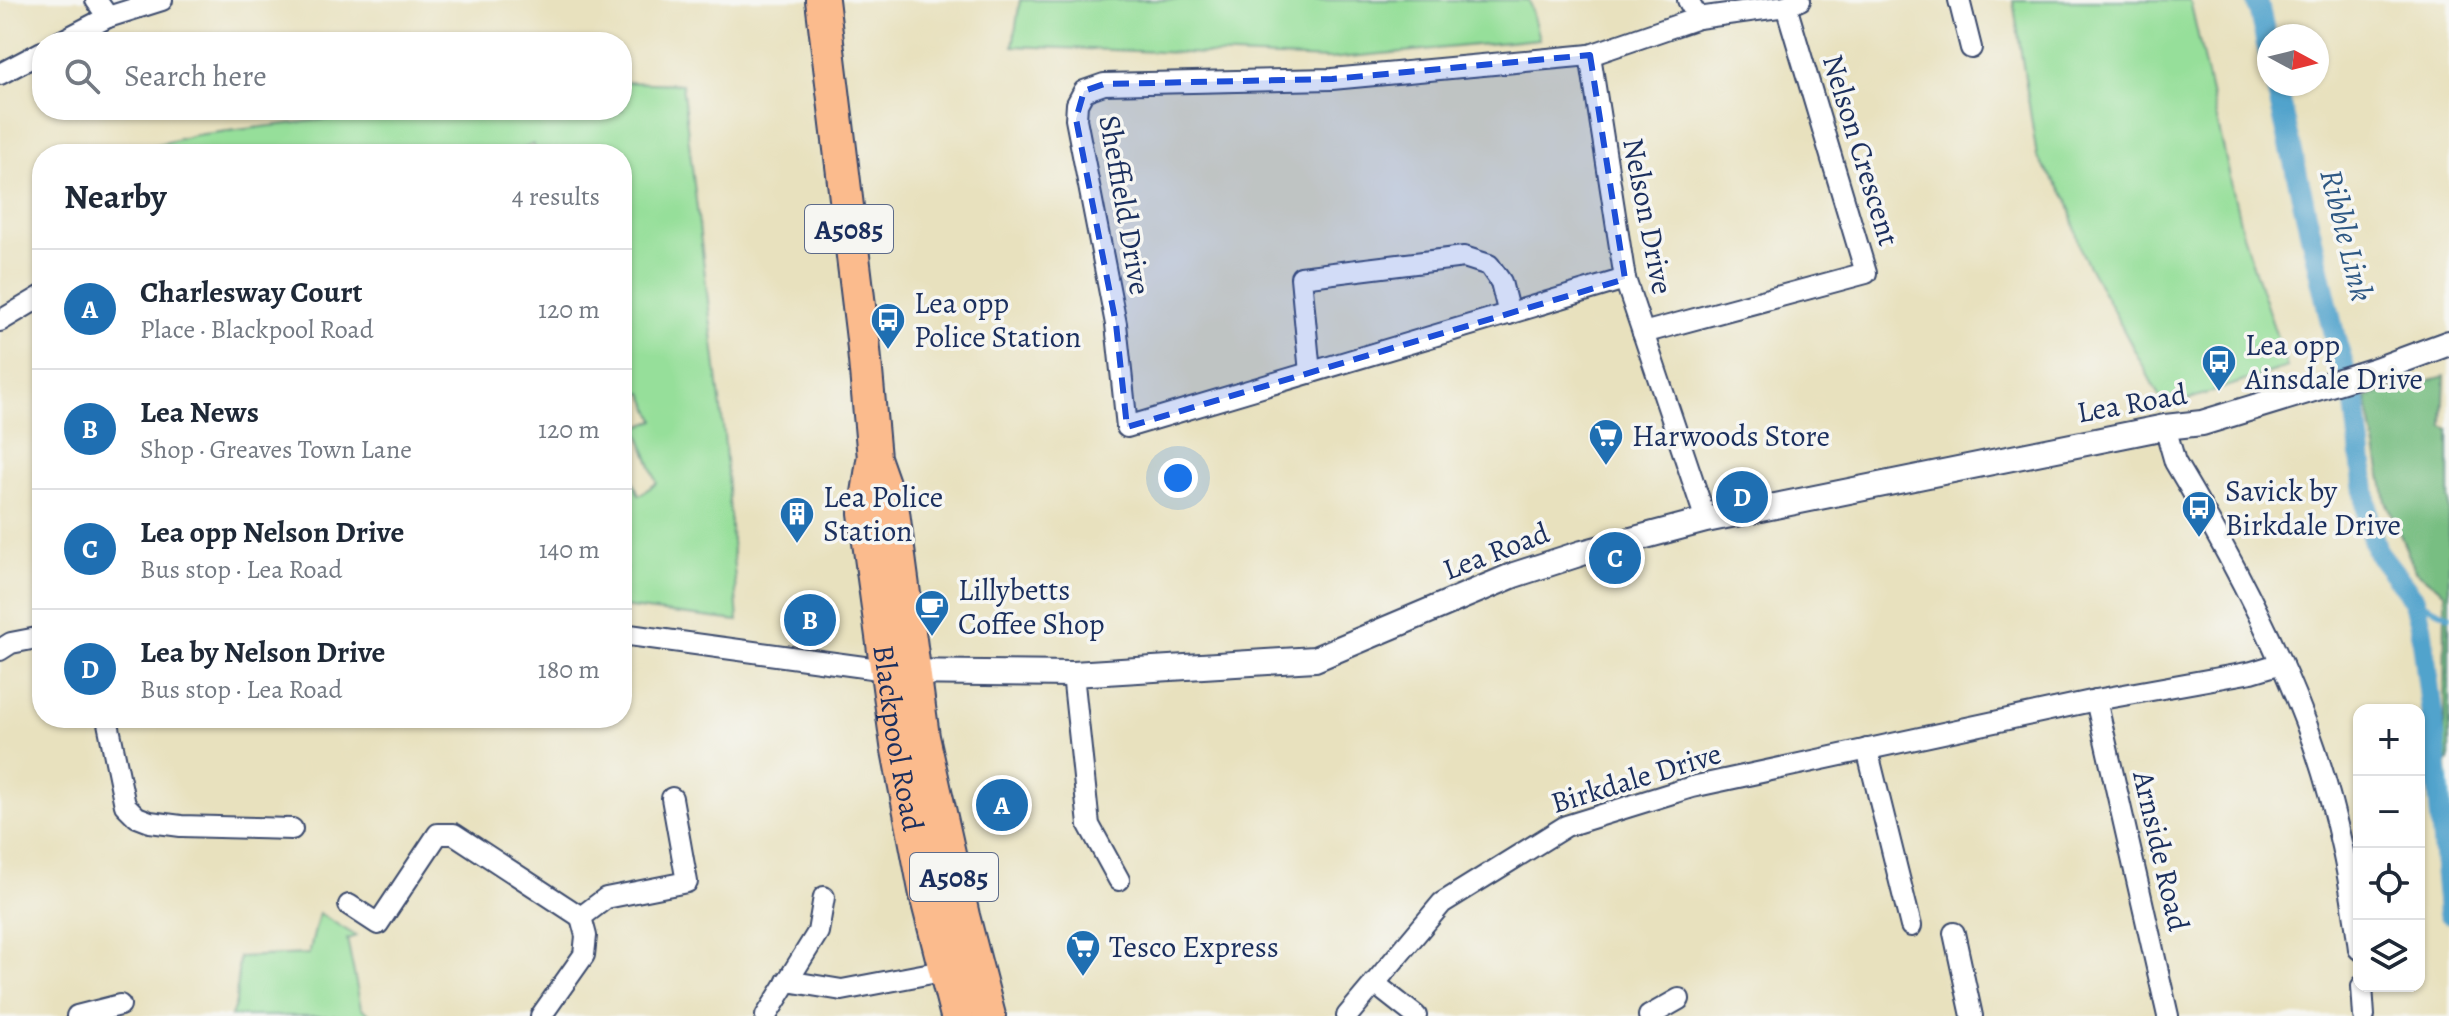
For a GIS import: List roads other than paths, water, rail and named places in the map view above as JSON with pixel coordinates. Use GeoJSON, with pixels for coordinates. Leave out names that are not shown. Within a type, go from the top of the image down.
{"type":"FeatureCollection","features":[{"type":"Feature","properties":{"kind":"highway","name":"Blackpool Road"},"geometry":{"type":"LineString","coordinates":[[822,0],[863,339],[874,458],[893,512],[900,672],[897,745],[926,895],[957,1016]]}},
{"type":"Feature","properties":{"kind":"highway","name":"Blackpool Road"},"geometry":{"type":"LineString","coordinates":[[900,672],[923,737],[989,1016]]}},
{"type":"Feature","properties":{"kind":"street"},"geometry":{"type":"LineString","coordinates":[[72,32],[102,8],[162,0]]}},
{"type":"Feature","properties":{"kind":"street"},"geometry":{"type":"LineString","coordinates":[[1959,0],[1971,48]]}},
{"type":"Feature","properties":{"kind":"street","name":"Sheffield Drive"},"geometry":{"type":"LineString","coordinates":[[1625,279],[1127,427],[1116,324],[1076,119],[1077,104],[1084,91],[1104,84],[1332,79],[1590,55],[1693,9],[1793,3]]}},
{"type":"Feature","properties":{"kind":"street","name":"Nelson Crescent"},"geometry":{"type":"LineString","coordinates":[[1643,333],[1866,273],[1793,3]]}},
{"type":"Feature","properties":{"kind":"street","name":"Nelson Drive"},"geometry":{"type":"LineString","coordinates":[[1590,55],[1625,279],[1706,520]]}},
{"type":"Feature","properties":{"kind":"street"},"geometry":{"type":"LineString","coordinates":[[0,74],[32,57]]}},
{"type":"Feature","properties":{"kind":"street"},"geometry":{"type":"LineString","coordinates":[[1310,373],[1301,277],[1464,257],[1489,265],[1501,282],[1509,314]]}},
{"type":"Feature","properties":{"kind":"street"},"geometry":{"type":"LineString","coordinates":[[0,321],[32,302]]}},
{"type":"Feature","properties":{"kind":"street","name":"Lea Road"},"geometry":{"type":"LineString","coordinates":[[900,672],[1073,674],[1315,659],[1514,575],[1582,553],[1706,520],[2165,427],[2202,423],[2376,370],[2449,343]]}},
{"type":"Feature","properties":{"kind":"street"},"geometry":{"type":"LineString","coordinates":[[2165,427],[2175,462],[2282,663],[2319,763],[2342,848],[2355,920]]}},
{"type":"Feature","properties":{"kind":"street"},"geometry":{"type":"LineString","coordinates":[[632,635],[900,672]]}},
{"type":"Feature","properties":{"kind":"street"},"geometry":{"type":"LineString","coordinates":[[4,640],[32,638]]}},
{"type":"Feature","properties":{"kind":"street","name":"Birkdale Drive"},"geometry":{"type":"LineString","coordinates":[[1347,1016],[1442,903],[1566,826],[1692,787],[2096,700],[2252,672],[2282,663]]}},
{"type":"Feature","properties":{"kind":"street"},"geometry":{"type":"LineString","coordinates":[[1073,674],[1089,825],[1119,880]]}},
{"type":"Feature","properties":{"kind":"street","name":"Arnside Road"},"geometry":{"type":"LineString","coordinates":[[2096,700],[2168,1016]]}},
{"type":"Feature","properties":{"kind":"street"},"geometry":{"type":"LineString","coordinates":[[109,728],[125,805],[137,817],[181,826],[292,829]]}},
{"type":"Feature","properties":{"kind":"street"},"geometry":{"type":"LineString","coordinates":[[1867,749],[1911,926]]}},
{"type":"Feature","properties":{"kind":"street"},"geometry":{"type":"LineString","coordinates":[[581,917],[606,898],[687,882],[672,798]]}},
{"type":"Feature","properties":{"kind":"street"},"geometry":{"type":"LineString","coordinates":[[349,905],[378,924],[438,834],[454,834],[581,917],[586,936],[584,955],[541,1016]]}},
{"type":"Feature","properties":{"kind":"street"},"geometry":{"type":"LineString","coordinates":[[766,1016],[818,932],[824,897]]}},
{"type":"Feature","properties":{"kind":"street"},"geometry":{"type":"LineString","coordinates":[[1954,933],[1972,1016]]}},
{"type":"Feature","properties":{"kind":"street"},"geometry":{"type":"LineString","coordinates":[[787,981],[842,990],[977,964]]}},
{"type":"Feature","properties":{"kind":"street"},"geometry":{"type":"LineString","coordinates":[[1374,983],[1416,1016]]}},
{"type":"Feature","properties":{"kind":"street"},"geometry":{"type":"LineString","coordinates":[[2362,992],[2364,1016]]}},
{"type":"Feature","properties":{"kind":"street"},"geometry":{"type":"LineString","coordinates":[[1649,1016],[1679,999]]}},
{"type":"Feature","properties":{"kind":"street"},"geometry":{"type":"LineString","coordinates":[[77,1016],[120,1005]]}},
{"type":"Feature","properties":{"kind":"water"},"geometry":{"type":"Polygon","coordinates":[[[2449,815],[2448,901],[2441,897],[2434,816],[2442,820],[2449,815]]]}},
{"type":"Feature","properties":{"kind":"waterway","name":"Ribble Link"},"geometry":{"type":"LineString","coordinates":[[2257,0],[2262,24]]}},
{"type":"Feature","properties":{"kind":"waterway","name":"Ribble Link"},"geometry":{"type":"LineString","coordinates":[[2279,96],[2336,343],[2355,403],[2369,526],[2377,551],[2414,599],[2421,625],[2433,723],[2449,913]]}},
{"type":"Feature","properties":{"kind":"waterway"},"geometry":{"type":"LineString","coordinates":[[2414,599],[2449,616]]}},
{"type":"Feature","properties":{"kind":"place","name":"Lea opp Police Station"},"geometry":{"type":"Point","coordinates":[888,351]}},
{"type":"Feature","properties":{"kind":"place","name":"Lea opp Ainsdale Drive"},"geometry":{"type":"Point","coordinates":[2219,393]}},
{"type":"Feature","properties":{"kind":"place","name":"Harwoods Store"},"geometry":{"type":"Point","coordinates":[1606,467]}},
{"type":"Feature","properties":{"kind":"place","name":"Lea by Nelson Drive"},"geometry":{"type":"Point","coordinates":[1742,497]}},
{"type":"Feature","properties":{"kind":"place","name":"Savick by Birkdale Drive"},"geometry":{"type":"Point","coordinates":[2199,539]}},
{"type":"Feature","properties":{"kind":"place","name":"Lea Police Station"},"geometry":{"type":"Point","coordinates":[797,545]}},
{"type":"Feature","properties":{"kind":"place","name":"Lea opp Nelson Drive"},"geometry":{"type":"Point","coordinates":[1615,558]}},
{"type":"Feature","properties":{"kind":"place","name":"Lea News"},"geometry":{"type":"Point","coordinates":[810,620]}},
{"type":"Feature","properties":{"kind":"place","name":"Lillybetts Coffee Shop"},"geometry":{"type":"Point","coordinates":[932,638]}},
{"type":"Feature","properties":{"kind":"place","name":"Charlesway Court"},"geometry":{"type":"Point","coordinates":[1002,805]}},
{"type":"Feature","properties":{"kind":"place","name":"Tesco Express"},"geometry":{"type":"Point","coordinates":[1083,978]}}]}
